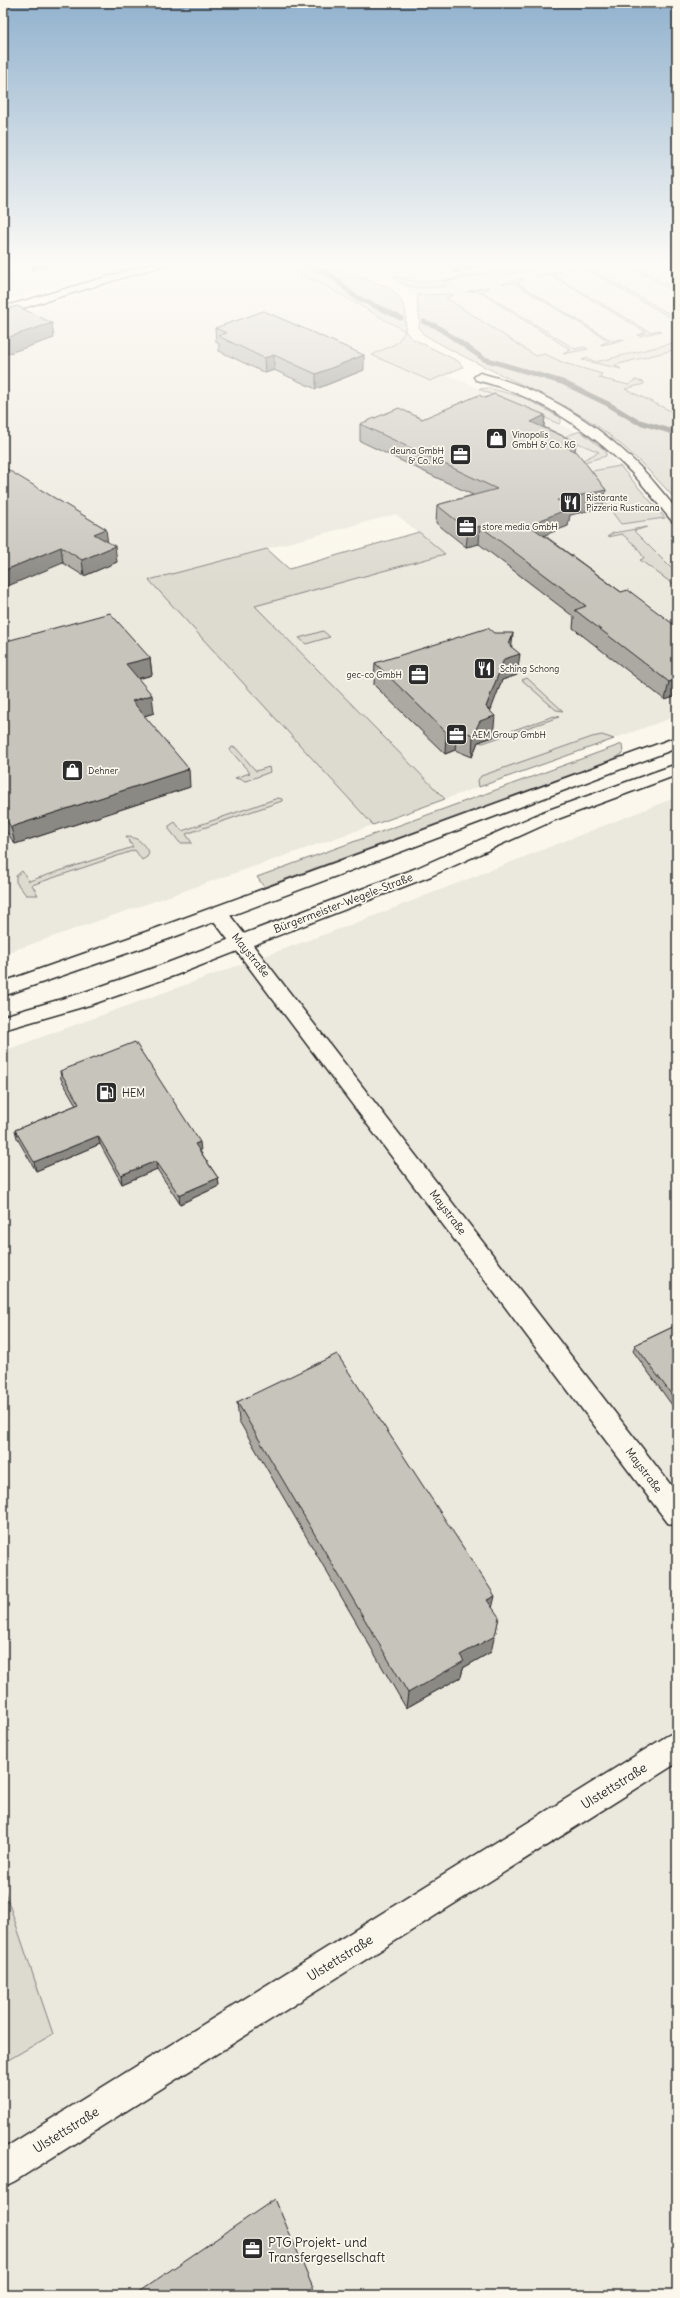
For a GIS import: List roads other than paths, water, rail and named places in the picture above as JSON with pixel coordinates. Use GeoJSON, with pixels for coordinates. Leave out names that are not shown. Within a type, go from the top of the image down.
{"type":"FeatureCollection","features":[{"type":"Feature","properties":{"kind":"street"},"geometry":{"type":"LineString","coordinates":[[480,377],[496,380],[524,391],[577,421],[625,459],[677,518]]}},
{"type":"Feature","properties":{"kind":"street"},"geometry":{"type":"LineString","coordinates":[[3,989],[218,912],[677,742]]}},
{"type":"Feature","properties":{"kind":"street","name":"Bürgermeister-Wegele-Straße"},"geometry":{"type":"LineString","coordinates":[[3,1023],[86,999],[240,942],[424,872],[549,816],[677,769]]}},
{"type":"Feature","properties":{"kind":"street","name":"Maystraße"},"geometry":{"type":"LineString","coordinates":[[218,912],[677,1514]]}},
{"type":"Feature","properties":{"kind":"street","name":"Ulstettstraße"},"geometry":{"type":"LineString","coordinates":[[3,2170],[677,1746]]}},
{"type":"Feature","properties":{"kind":"waterway"},"geometry":{"type":"LineString","coordinates":[[526,371],[562,382],[608,404],[636,421],[677,433]]}},
{"type":"Feature","properties":{"kind":"place","name":"Vinopolis GmbH & Co. KG"},"geometry":{"type":"Point","coordinates":[497,439]}},
{"type":"Feature","properties":{"kind":"place","name":"deuna GmbH & Co. KG"},"geometry":{"type":"Point","coordinates":[460,455]}},
{"type":"Feature","properties":{"kind":"place","name":"Ristorante Pizzeria Rusticana"},"geometry":{"type":"Point","coordinates":[570,502]}},
{"type":"Feature","properties":{"kind":"place","name":"store media GmbH"},"geometry":{"type":"Point","coordinates":[467,526]}},
{"type":"Feature","properties":{"kind":"place","name":"Sching Schong"},"geometry":{"type":"Point","coordinates":[485,668]}},
{"type":"Feature","properties":{"kind":"place","name":"gec-co GmbH"},"geometry":{"type":"Point","coordinates":[418,674]}},
{"type":"Feature","properties":{"kind":"place","name":"AEM Group GmbH"},"geometry":{"type":"Point","coordinates":[457,734]}},
{"type":"Feature","properties":{"kind":"place","name":"Dehner"},"geometry":{"type":"Point","coordinates":[72,770]}},
{"type":"Feature","properties":{"kind":"place","name":"HEM"},"geometry":{"type":"Point","coordinates":[106,1093]}},
{"type":"Feature","properties":{"kind":"place","name":"PTG Projekt- und Transfergesellschaft"},"geometry":{"type":"Point","coordinates":[253,2249]}}]}
